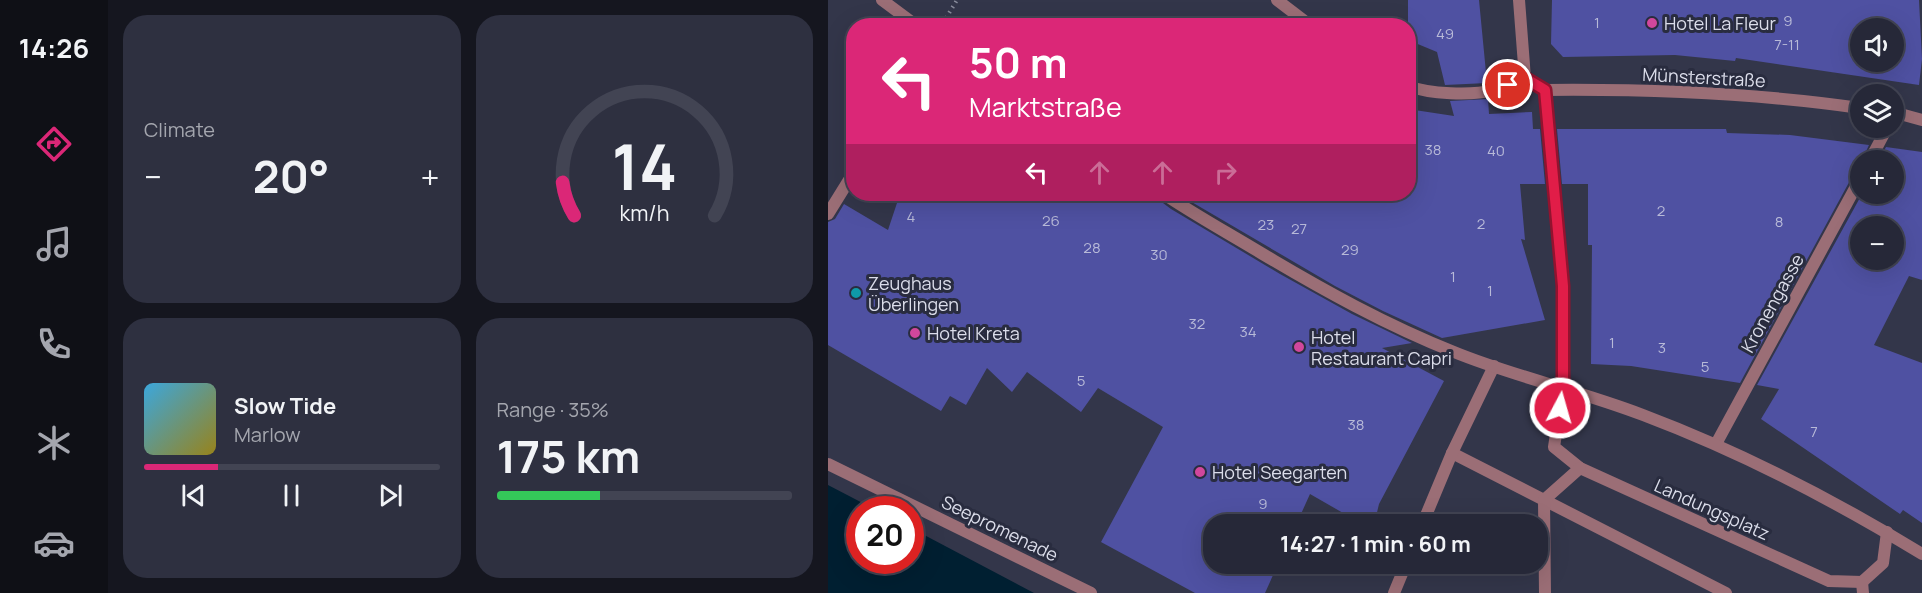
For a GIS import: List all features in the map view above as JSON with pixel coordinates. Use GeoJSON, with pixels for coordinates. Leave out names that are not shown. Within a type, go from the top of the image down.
{"type":"FeatureCollection","features":[{"type":"Feature","properties":{"kind":"street"},"geometry":{"type":"LineString","coordinates":[[882,0],[906,18]]}},
{"type":"Feature","properties":{"kind":"street"},"geometry":{"type":"LineString","coordinates":[[1277,0],[1301,18]]}},
{"type":"Feature","properties":{"kind":"street"},"geometry":{"type":"LineString","coordinates":[[1519,0],[1525,78]]}},
{"type":"Feature","properties":{"kind":"street"},"geometry":{"type":"LineString","coordinates":[[1416,89],[1455,93],[1491,91],[1525,78]]}},
{"type":"Feature","properties":{"kind":"street"},"geometry":{"type":"LineString","coordinates":[[1525,78],[1545,90],[1563,286],[1563,388]]}},
{"type":"Feature","properties":{"kind":"street","name":"Münsterstraße"},"geometry":{"type":"LineString","coordinates":[[1545,90],[1718,93],[1850,107]]}},
{"type":"Feature","properties":{"kind":"street"},"geometry":{"type":"LineString","coordinates":[[1904,116],[1922,120]]}},
{"type":"Feature","properties":{"kind":"street"},"geometry":{"type":"LineString","coordinates":[[828,214],[846,185]]}},
{"type":"Feature","properties":{"kind":"street","name":"Kronengasse"},"geometry":{"type":"LineString","coordinates":[[1716,444],[1850,197]]}},
{"type":"Feature","properties":{"kind":"street"},"geometry":{"type":"LineString","coordinates":[[1176,201],[1313,284],[1364,310],[1454,352],[1523,377],[1640,414],[1716,444],[1808,488],[1922,554]]}},
{"type":"Feature","properties":{"kind":"street"},"geometry":{"type":"LineString","coordinates":[[1427,514],[1452,453],[1494,366]]}},
{"type":"Feature","properties":{"kind":"street","name":"Landungsplatz"},"geometry":{"type":"LineString","coordinates":[[1563,388],[1554,447],[1580,468],[1829,581],[1863,588],[1883,563],[1887,532]]}},
{"type":"Feature","properties":{"kind":"street"},"geometry":{"type":"LineString","coordinates":[[1452,453],[1726,593]]}},
{"type":"Feature","properties":{"kind":"street","name":"Seepromenade"},"geometry":{"type":"LineString","coordinates":[[828,464],[1091,593]]}},
{"type":"Feature","properties":{"kind":"street"},"geometry":{"type":"LineString","coordinates":[[1545,593],[1544,500],[1580,468]]}},
{"type":"Feature","properties":{"kind":"street"},"geometry":{"type":"LineString","coordinates":[[1394,593],[1402,574]]}},
{"type":"Feature","properties":{"kind":"path"},"geometry":{"type":"LineString","coordinates":[[946,18],[957,0]]}},
{"type":"Feature","properties":{"kind":"water"},"geometry":{"type":"Polygon","coordinates":[[[828,485],[849,496],[846,496],[846,574],[924,574],[924,535],[1034,593],[828,593],[828,485]]]}},
{"type":"Feature","properties":{"kind":"building"},"geometry":{"type":"Polygon","coordinates":[[[1408,0],[1479,0],[1487,83],[1445,85],[1437,52],[1416,43],[1416,18],[1408,18],[1408,0]]]}},
{"type":"Feature","properties":{"kind":"building"},"geometry":{"type":"Polygon","coordinates":[[[1552,0],[1919,0],[1922,59],[1919,85],[1736,58],[1735,61],[1675,55],[1563,57],[1551,44],[1552,0]]]}},
{"type":"Feature","properties":{"kind":"building"},"geometry":{"type":"Polygon","coordinates":[[[1488,99],[1489,114],[1532,112],[1533,129],[1540,129],[1545,184],[1520,184],[1525,240],[1521,239],[1545,320],[1442,338],[1335,286],[1190,201],[1416,201],[1416,110],[1454,116],[1450,101],[1488,99]]]}},
{"type":"Feature","properties":{"kind":"building"},"geometry":{"type":"Polygon","coordinates":[[[1557,129],[1726,129],[1727,133],[1790,135],[1869,145],[1867,150],[1850,150],[1850,181],[1740,383],[1631,366],[1591,364],[1592,245],[1588,245],[1588,184],[1562,184],[1557,129]]]}},
{"type":"Feature","properties":{"kind":"building"},"geometry":{"type":"Polygon","coordinates":[[[1886,147],[1922,152],[1922,280],[1909,276],[1874,345],[1922,363],[1922,523],[1903,510],[1900,514],[1761,419],[1779,389],[1757,385],[1857,204],[1904,204],[1904,150],[1884,150],[1886,147]]]}},
{"type":"Feature","properties":{"kind":"building"},"geometry":{"type":"Polygon","coordinates":[[[898,201],[1160,201],[1280,274],[1352,314],[1412,343],[1382,348],[1444,381],[1379,504],[1377,514],[1345,514],[1310,494],[1301,514],[1203,514],[1203,574],[1274,574],[1265,593],[1195,593],[1101,542],[1163,427],[1098,388],[1081,412],[1027,372],[1012,392],[987,368],[966,405],[950,396],[941,411],[828,345],[828,222],[835,219],[844,204],[888,230],[898,201]]]}},
{"type":"Feature","properties":{"kind":"place","name":"Hotel La Fleur"},"geometry":{"type":"Point","coordinates":[1652,23]}},
{"type":"Feature","properties":{"kind":"place","name":"Zeughaus Überlingen"},"geometry":{"type":"Point","coordinates":[856,293]}},
{"type":"Feature","properties":{"kind":"place","name":"Hotel Kreta"},"geometry":{"type":"Point","coordinates":[915,333]}},
{"type":"Feature","properties":{"kind":"place","name":"Hotel Restaurant Capri"},"geometry":{"type":"Point","coordinates":[1299,347]}},
{"type":"Feature","properties":{"kind":"place","name":"Hotel Seegarten"},"geometry":{"type":"Point","coordinates":[1200,472]}},
{"type":"Feature","properties":{"kind":"route"},"geometry":{"type":"LineString","coordinates":[[1508,85],[1525,78],[1545,90],[1563,286],[1563,388],[1560,408]]}}]}
